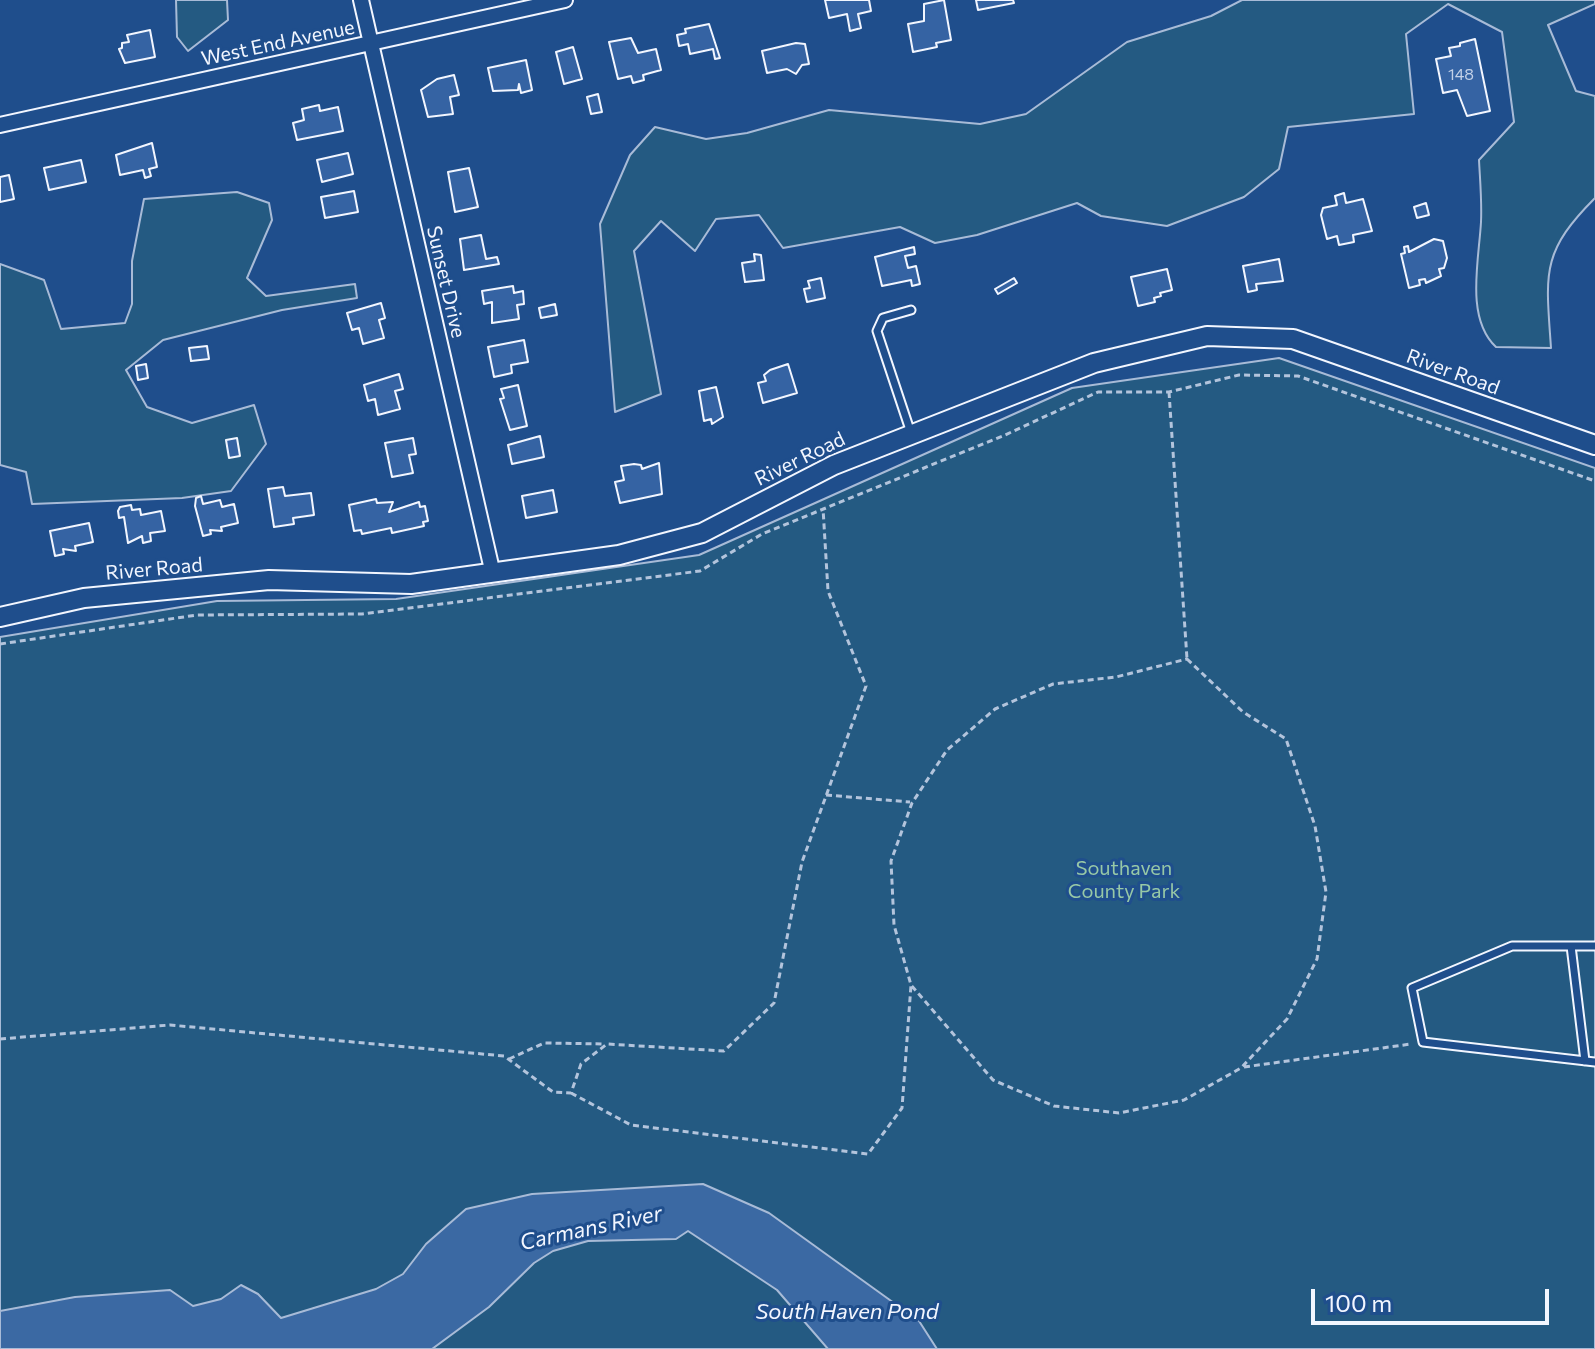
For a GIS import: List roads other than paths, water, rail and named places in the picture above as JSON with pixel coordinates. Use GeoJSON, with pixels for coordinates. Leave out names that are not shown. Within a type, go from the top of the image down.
{"type":"FeatureCollection","features":[{"type":"Feature","properties":{"kind":"street","name":"Sunset Drive"},"geometry":{"type":"LineString","coordinates":[[361,0],[493,574]]}},
{"type":"Feature","properties":{"kind":"street","name":"West End Avenue"},"geometry":{"type":"LineString","coordinates":[[0,125],[565,0]]}},
{"type":"Feature","properties":{"kind":"street","name":"River Road"},"geometry":{"type":"LineString","coordinates":[[0,617],[84,598],[269,580],[411,584],[619,555],[702,533],[834,465],[1094,363],[1207,336],[1293,339],[1595,445]]}},
{"type":"Feature","properties":{"kind":"lane"},"geometry":{"type":"LineString","coordinates":[[911,310],[883,318],[877,331],[911,433]]}},
{"type":"Feature","properties":{"kind":"lane"},"geometry":{"type":"LineString","coordinates":[[1595,946],[1512,946],[1412,988],[1423,1042],[1595,1062]]}},
{"type":"Feature","properties":{"kind":"lane"},"geometry":{"type":"LineString","coordinates":[[1571,946],[1585,1061]]}},
{"type":"Feature","properties":{"kind":"water"},"geometry":{"type":"Polygon","coordinates":[[[703,1184],[769,1213],[919,1321],[937,1349],[828,1349],[777,1290],[688,1231],[676,1239],[588,1241],[553,1251],[534,1263],[489,1307],[432,1349],[0,1349],[0,1311],[75,1297],[170,1290],[193,1306],[221,1299],[241,1285],[258,1294],[281,1318],[376,1289],[403,1274],[426,1244],[466,1209],[532,1194],[703,1184]]]}},
{"type":"Feature","properties":{"kind":"park label","name":"Southaven County Park"},"geometry":{"type":"Point","coordinates":[1124,880]}},
{"type":"Feature","properties":{"kind":"water label","name":"Carmans River"},"geometry":{"type":"Point","coordinates":[591,1228]}},
{"type":"Feature","properties":{"kind":"water label","name":"South Haven Pond"},"geometry":{"type":"Point","coordinates":[847,1312]}}]}
